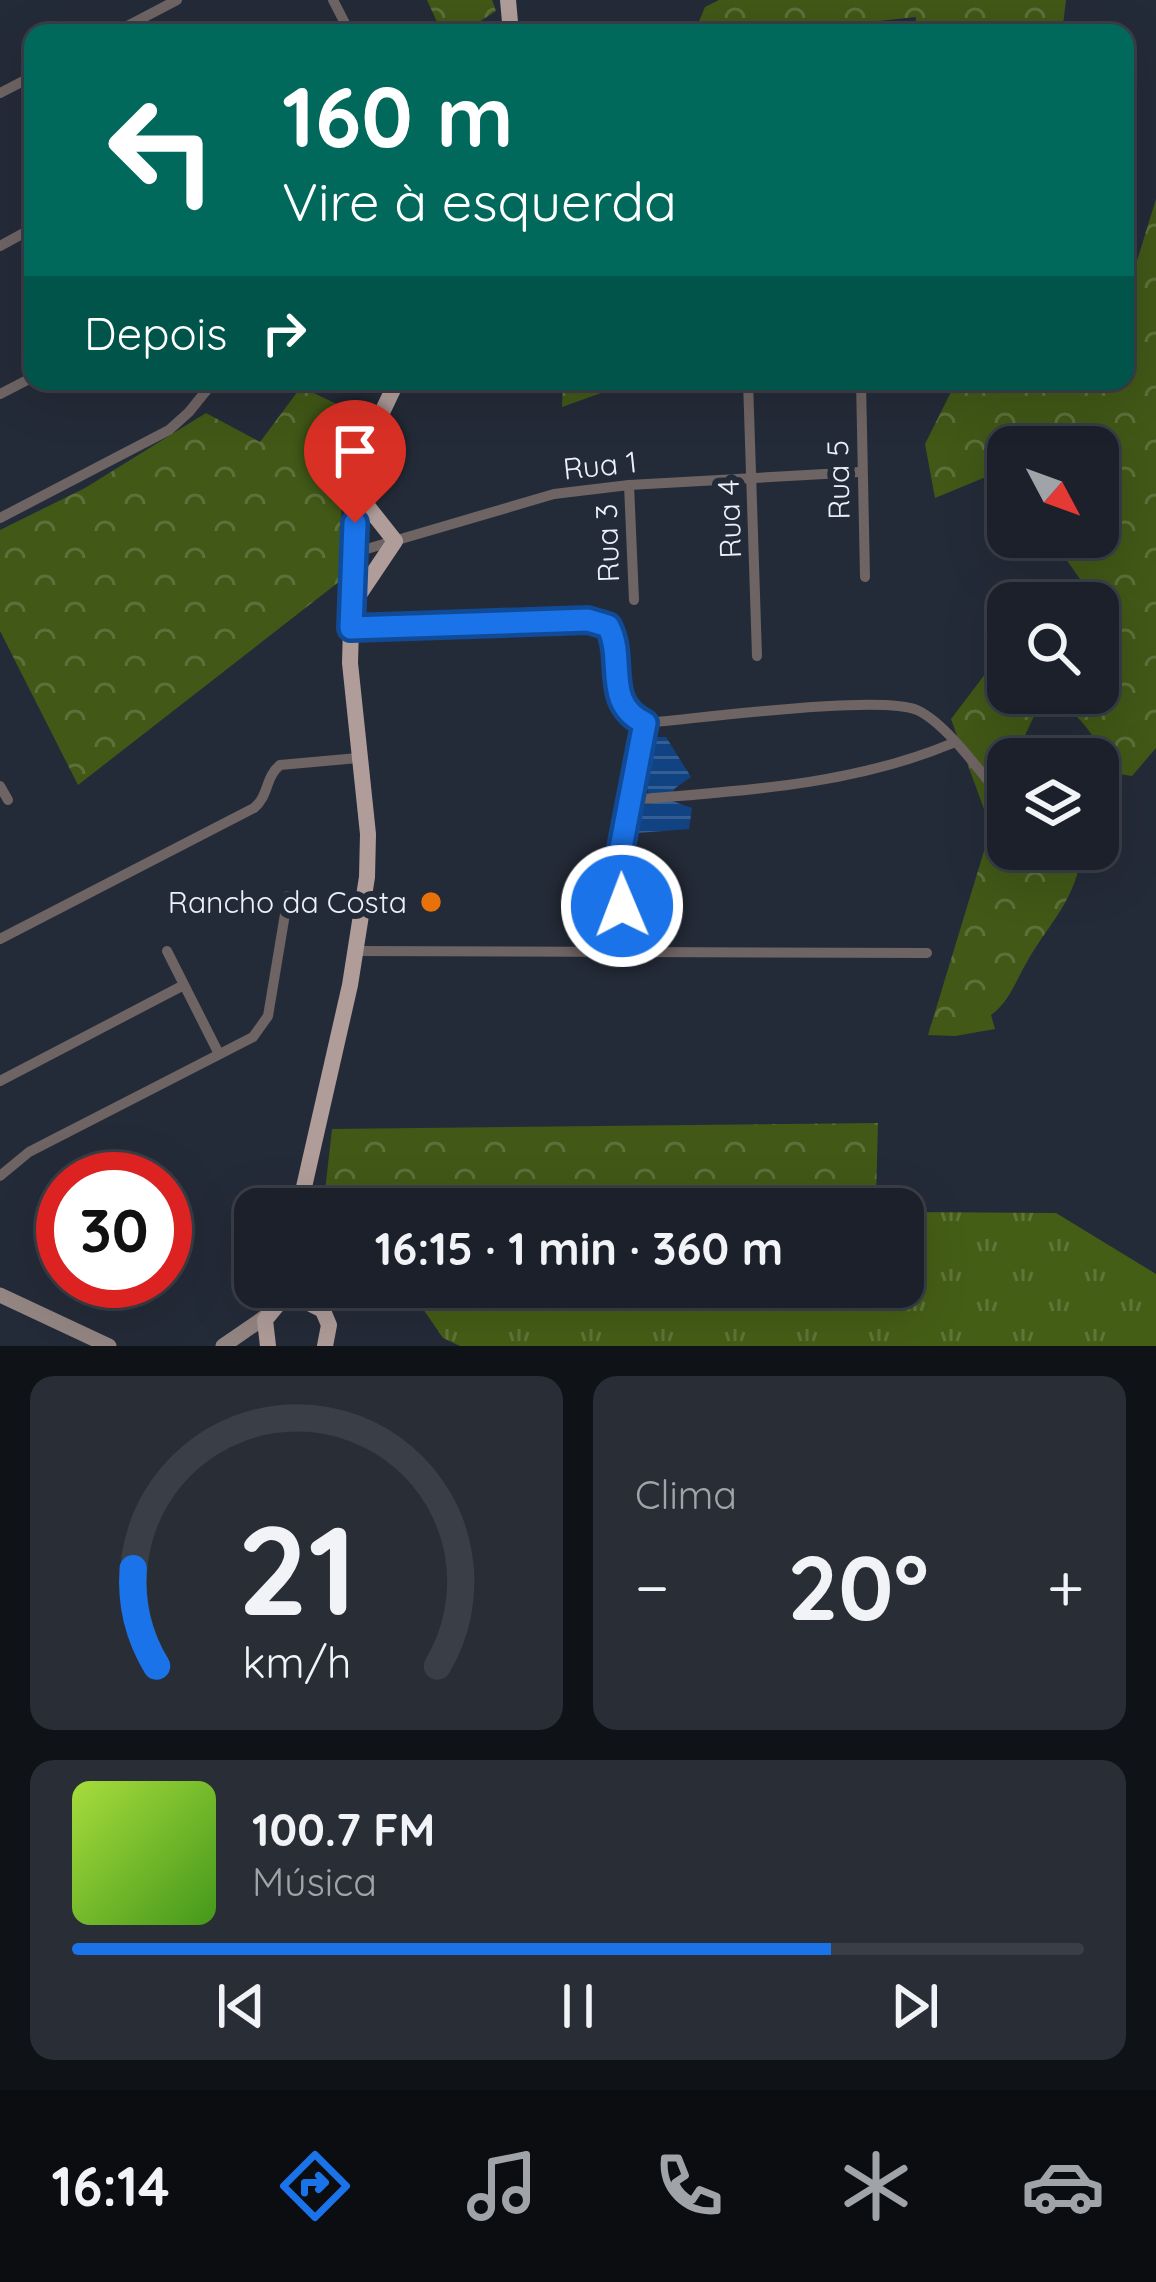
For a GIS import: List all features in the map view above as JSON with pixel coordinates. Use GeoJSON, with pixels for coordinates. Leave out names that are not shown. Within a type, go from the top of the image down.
{"type":"FeatureCollection","features":[{"type":"Feature","properties":{"kind":"main road"},"geometry":{"type":"LineString","coordinates":[[304,1188],[356,951],[367,877],[368,834],[358,758],[351,628],[353,553],[364,450],[393,390]]}},
{"type":"Feature","properties":{"kind":"main road"},"geometry":{"type":"LineString","coordinates":[[352,606],[395,541],[357,493]]}},
{"type":"Feature","properties":{"kind":"main road"},"geometry":{"type":"LineString","coordinates":[[268,1346],[264,1327],[271,1310],[299,1298],[326,1318]]}},
{"type":"Feature","properties":{"kind":"main road"},"geometry":{"type":"LineString","coordinates":[[322,1308],[339,1346]]}},
{"type":"Feature","properties":{"kind":"main road"},"geometry":{"type":"LineString","coordinates":[[325,1346],[326,1318]]}},
{"type":"Feature","properties":{"kind":"street"},"geometry":{"type":"LineString","coordinates":[[131,24],[177,0]]}},
{"type":"Feature","properties":{"kind":"street"},"geometry":{"type":"LineString","coordinates":[[0,518],[169,430],[207,390]]}},
{"type":"Feature","properties":{"kind":"street","name":"Rua 4"},"geometry":{"type":"LineString","coordinates":[[748,390],[757,656]]}},
{"type":"Feature","properties":{"kind":"street","name":"Rua 5"},"geometry":{"type":"LineString","coordinates":[[861,390],[865,577]]}},
{"type":"Feature","properties":{"kind":"street","name":"Rua 1"},"geometry":{"type":"LineString","coordinates":[[353,553],[554,494],[860,472]]}},
{"type":"Feature","properties":{"kind":"street","name":"Rua 3"},"geometry":{"type":"LineString","coordinates":[[629,485],[634,600]]}},
{"type":"Feature","properties":{"kind":"street"},"geometry":{"type":"LineString","coordinates":[[351,628],[600,622],[614,636],[617,693],[634,718],[645,723],[849,706],[904,707],[926,716],[987,781]]}},
{"type":"Feature","properties":{"kind":"street"},"geometry":{"type":"LineString","coordinates":[[625,953],[621,848],[645,723]]}},
{"type":"Feature","properties":{"kind":"street"},"geometry":{"type":"LineString","coordinates":[[629,800],[816,782],[919,758],[953,743]]}},
{"type":"Feature","properties":{"kind":"street"},"geometry":{"type":"LineString","coordinates":[[0,939],[254,808],[280,765],[358,758]]}},
{"type":"Feature","properties":{"kind":"street"},"geometry":{"type":"LineString","coordinates":[[0,786],[8,800]]}},
{"type":"Feature","properties":{"kind":"street"},"geometry":{"type":"LineString","coordinates":[[0,1176],[29,1152],[253,1037],[268,1016],[288,896]]}},
{"type":"Feature","properties":{"kind":"street"},"geometry":{"type":"LineString","coordinates":[[167,951],[219,1054]]}},
{"type":"Feature","properties":{"kind":"street"},"geometry":{"type":"LineString","coordinates":[[356,951],[927,953]]}},
{"type":"Feature","properties":{"kind":"street"},"geometry":{"type":"LineString","coordinates":[[0,1081],[182,986]]}},
{"type":"Feature","properties":{"kind":"street"},"geometry":{"type":"LineString","coordinates":[[0,1294],[110,1346]]}},
{"type":"Feature","properties":{"kind":"street"},"geometry":{"type":"LineString","coordinates":[[223,1346],[271,1310]]}},
{"type":"Feature","properties":{"kind":"green space"},"geometry":{"type":"Polygon","coordinates":[[[427,0],[492,0],[496,11],[476,24],[438,24],[427,0]]]}},
{"type":"Feature","properties":{"kind":"green space"},"geometry":{"type":"Polygon","coordinates":[[[719,0],[1066,0],[1063,24],[916,24],[916,17],[850,24],[698,24],[705,7],[719,0]]]}},
{"type":"Feature","properties":{"kind":"green space"},"geometry":{"type":"Polygon","coordinates":[[[1156,199],[1156,748],[1132,776],[1119,774],[1119,738],[1094,738],[1074,714],[1119,714],[1119,582],[1082,582],[1065,558],[1119,558],[1119,426],[987,426],[987,477],[935,498],[925,444],[952,390],[1134,390],[1134,270],[1156,199]]]}},
{"type":"Feature","properties":{"kind":"green space"},"geometry":{"type":"Polygon","coordinates":[[[299,390],[362,416],[342,485],[340,581],[78,785],[0,631],[0,530],[85,488],[206,413],[260,442],[299,390]]]}},
{"type":"Feature","properties":{"kind":"green space"},"geometry":{"type":"Polygon","coordinates":[[[563,390],[609,390],[562,407],[563,390]]]}},
{"type":"Feature","properties":{"kind":"green space"},"geometry":{"type":"Polygon","coordinates":[[[986,673],[987,714],[1035,714],[1024,738],[987,738],[987,817],[951,719],[986,673]]]}},
{"type":"Feature","properties":{"kind":"green space"},"geometry":{"type":"Polygon","coordinates":[[[987,841],[987,870],[1077,870],[1062,908],[1008,997],[991,1015],[995,1029],[928,1035],[987,841]]]}},
{"type":"Feature","properties":{"kind":"green space"},"geometry":{"type":"Polygon","coordinates":[[[878,1123],[876,1188],[325,1188],[332,1129],[878,1123]]]}},
{"type":"Feature","properties":{"kind":"green space"},"geometry":{"type":"Polygon","coordinates":[[[924,1212],[1056,1213],[1156,1274],[1156,1346],[460,1346],[443,1338],[422,1308],[924,1308],[924,1212]]]}},
{"type":"Feature","properties":{"kind":"water"},"geometry":{"type":"Polygon","coordinates":[[[657,737],[666,737],[691,777],[674,789],[672,801],[692,808],[689,829],[637,833],[636,806],[652,803],[645,782],[657,737]]]}},
{"type":"Feature","properties":{"kind":"place","name":"Rancho da Costa"},"geometry":{"type":"Point","coordinates":[431,902]}},
{"type":"Feature","properties":{"kind":"route"},"geometry":{"type":"LineString","coordinates":[[355,523],[351,628],[588,620],[608,626],[614,636],[617,693],[634,718],[645,723],[621,848],[622,906]]}}]}
